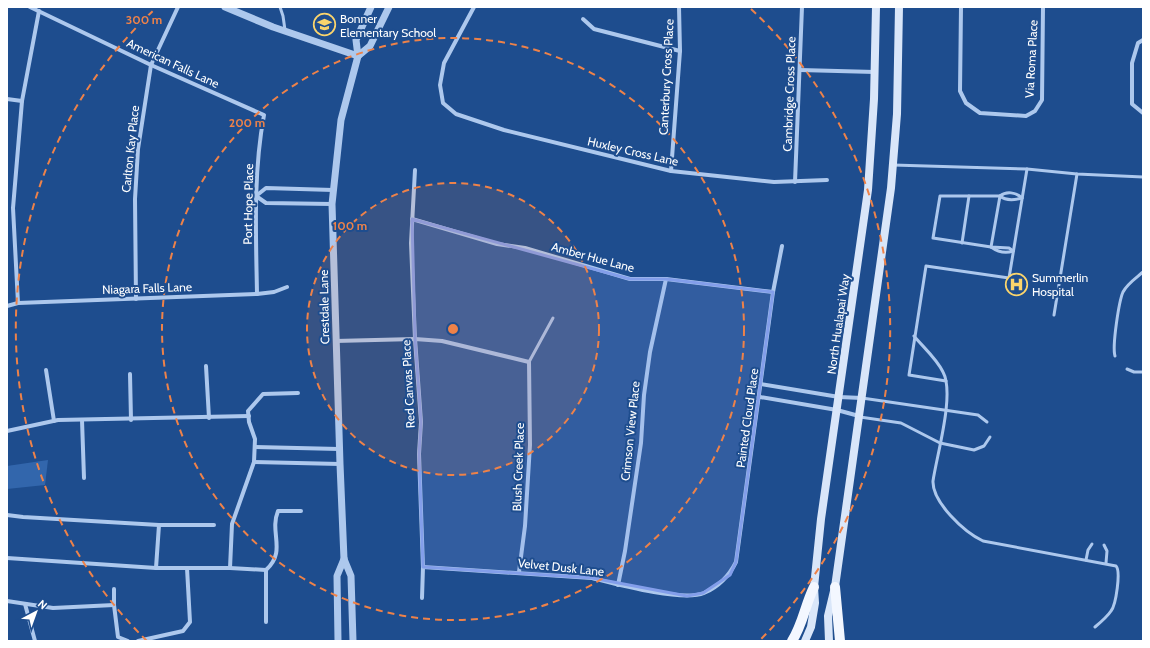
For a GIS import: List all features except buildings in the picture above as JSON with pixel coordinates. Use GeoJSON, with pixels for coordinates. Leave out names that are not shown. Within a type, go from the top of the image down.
{"type":"FeatureCollection","features":[{"type":"Feature","properties":{"kind":"main road","name":"North Hualapai Way"},"geometry":{"type":"LineString","coordinates":[[805,641],[811,627],[815,603],[814,587],[821,518],[868,190],[876,72],[876,7]]}},
{"type":"Feature","properties":{"kind":"main road"},"geometry":{"type":"LineString","coordinates":[[829,641],[830,605],[835,587],[893,165],[898,100],[899,7]]}},
{"type":"Feature","properties":{"kind":"main road"},"geometry":{"type":"LineString","coordinates":[[792,641],[803,621],[807,602],[814,587]]}},
{"type":"Feature","properties":{"kind":"main road"},"geometry":{"type":"LineString","coordinates":[[835,587],[840,641]]}},
{"type":"Feature","properties":{"kind":"street","name":"American Falls Lane"},"geometry":{"type":"LineString","coordinates":[[30,7],[151,65],[264,115]]}},
{"type":"Feature","properties":{"kind":"street","name":"Carlton Kay Place"},"geometry":{"type":"LineString","coordinates":[[136,298],[135,198],[138,149],[151,65],[178,7]]}},
{"type":"Feature","properties":{"kind":"street"},"geometry":{"type":"LineString","coordinates":[[225,7],[285,32],[358,56],[370,46],[389,7]]}},
{"type":"Feature","properties":{"kind":"street","name":"Crestdale Lane"},"geometry":{"type":"LineString","coordinates":[[353,641],[351,576],[344,559],[335,341],[332,204],[341,120],[358,56],[356,40],[371,7]]}},
{"type":"Feature","properties":{"kind":"street","name":"Huxley Cross Lane"},"geometry":{"type":"LineString","coordinates":[[474,7],[444,63],[440,85],[442,103],[456,114],[504,130],[671,171],[795,182],[827,180]]}},
{"type":"Feature","properties":{"kind":"street","name":"Canterbury Cross Place"},"geometry":{"type":"LineString","coordinates":[[671,171],[680,51],[679,7]]}},
{"type":"Feature","properties":{"kind":"street","name":"Cambridge Cross Place"},"geometry":{"type":"LineString","coordinates":[[795,182],[802,7]]}},
{"type":"Feature","properties":{"kind":"street","name":"Via Roma Place"},"geometry":{"type":"LineString","coordinates":[[960,7],[960,92],[966,103],[980,113],[1026,116],[1035,111],[1042,100],[1043,7]]}},
{"type":"Feature","properties":{"kind":"street"},"geometry":{"type":"LineString","coordinates":[[18,303],[13,208],[22,101],[39,11]]}},
{"type":"Feature","properties":{"kind":"street"},"geometry":{"type":"LineString","coordinates":[[583,18],[594,30],[680,51]]}},
{"type":"Feature","properties":{"kind":"street"},"geometry":{"type":"LineString","coordinates":[[1143,40],[1138,43],[1132,63],[1132,104],[1143,113]]}},
{"type":"Feature","properties":{"kind":"street"},"geometry":{"type":"LineString","coordinates":[[800,70],[876,72]]}},
{"type":"Feature","properties":{"kind":"street"},"geometry":{"type":"LineString","coordinates":[[7,99],[22,101]]}},
{"type":"Feature","properties":{"kind":"street","name":"Port Hope Place"},"geometry":{"type":"LineString","coordinates":[[257,294],[256,196],[260,139],[264,115]]}},
{"type":"Feature","properties":{"kind":"street","name":"Red Canvas Place"},"geometry":{"type":"LineString","coordinates":[[415,170],[411,243],[415,339],[422,422],[419,454],[423,567],[422,598]]}},
{"type":"Feature","properties":{"kind":"street"},"geometry":{"type":"LineString","coordinates":[[332,204],[266,203],[256,196],[266,188],[333,190]]}},
{"type":"Feature","properties":{"kind":"street"},"geometry":{"type":"LineString","coordinates":[[7,208],[13,208]]}},
{"type":"Feature","properties":{"kind":"street","name":"Amber Hue Lane"},"geometry":{"type":"LineString","coordinates":[[412,219],[497,244],[525,248],[630,279],[666,279],[773,292]]}},
{"type":"Feature","properties":{"kind":"street","name":"Painted Cloud Place"},"geometry":{"type":"LineString","coordinates":[[716,585],[730,575],[736,562],[762,384],[773,292],[782,246]]}},
{"type":"Feature","properties":{"kind":"street","name":"Crimson View Place"},"geometry":{"type":"LineString","coordinates":[[618,585],[625,551],[641,443],[644,395],[650,352],[666,279]]}},
{"type":"Feature","properties":{"kind":"street","name":"Niagara Falls Lane"},"geometry":{"type":"LineString","coordinates":[[7,306],[18,303],[257,294],[274,292],[287,287]]}},
{"type":"Feature","properties":{"kind":"street"},"geometry":{"type":"LineString","coordinates":[[335,341],[415,339],[442,341],[529,362]]}},
{"type":"Feature","properties":{"kind":"street","name":"Blush Creek Place"},"geometry":{"type":"LineString","coordinates":[[519,572],[525,526],[530,445],[529,362]]}},
{"type":"Feature","properties":{"kind":"street"},"geometry":{"type":"LineString","coordinates":[[206,366],[209,418]]}},
{"type":"Feature","properties":{"kind":"street"},"geometry":{"type":"LineString","coordinates":[[46,370],[54,421]]}},
{"type":"Feature","properties":{"kind":"street"},"geometry":{"type":"LineString","coordinates":[[130,374],[131,420]]}},
{"type":"Feature","properties":{"kind":"street"},"geometry":{"type":"LineString","coordinates":[[762,384],[839,397],[862,398]]}},
{"type":"Feature","properties":{"kind":"street"},"geometry":{"type":"LineString","coordinates":[[230,568],[232,524],[254,462],[255,439],[248,411],[263,394],[298,393]]}},
{"type":"Feature","properties":{"kind":"street"},"geometry":{"type":"LineString","coordinates":[[760,397],[837,410],[859,416]]}},
{"type":"Feature","properties":{"kind":"street"},"geometry":{"type":"LineString","coordinates":[[7,431],[54,421],[249,416]]}},
{"type":"Feature","properties":{"kind":"street"},"geometry":{"type":"LineString","coordinates":[[82,420],[84,478]]}},
{"type":"Feature","properties":{"kind":"street"},"geometry":{"type":"LineString","coordinates":[[255,447],[339,448]]}},
{"type":"Feature","properties":{"kind":"street"},"geometry":{"type":"LineString","coordinates":[[254,462],[340,464]]}},
{"type":"Feature","properties":{"kind":"street"},"geometry":{"type":"LineString","coordinates":[[266,622],[266,570],[274,562],[278,544],[274,520],[278,511],[301,511]]}},
{"type":"Feature","properties":{"kind":"street"},"geometry":{"type":"LineString","coordinates":[[7,515],[159,525],[214,525]]}},
{"type":"Feature","properties":{"kind":"street"},"geometry":{"type":"LineString","coordinates":[[156,568],[159,525]]}},
{"type":"Feature","properties":{"kind":"street"},"geometry":{"type":"LineString","coordinates":[[7,558],[156,568],[230,568],[266,570]]}},
{"type":"Feature","properties":{"kind":"street","name":"Crestdale Lane"},"geometry":{"type":"LineString","coordinates":[[338,641],[337,576],[344,559]]}},
{"type":"Feature","properties":{"kind":"street","name":"Velvet Dusk Lane"},"geometry":{"type":"LineString","coordinates":[[423,567],[519,572],[592,578],[618,585],[687,596],[703,593],[716,585]]}},
{"type":"Feature","properties":{"kind":"street"},"geometry":{"type":"LineString","coordinates":[[138,641],[183,631],[187,627],[190,622],[187,568]]}},
{"type":"Feature","properties":{"kind":"street"},"geometry":{"type":"LineString","coordinates":[[114,589],[114,605],[118,637],[128,641]]}},
{"type":"Feature","properties":{"kind":"street"},"geometry":{"type":"LineString","coordinates":[[7,601],[53,608],[114,605]]}},
{"type":"Feature","properties":{"kind":"street"},"geometry":{"type":"LineString","coordinates":[[25,604],[35,641]]}},
{"type":"Feature","properties":{"kind":"lane"},"geometry":{"type":"LineString","coordinates":[[280,7],[285,32]]}},
{"type":"Feature","properties":{"kind":"lane"},"geometry":{"type":"LineString","coordinates":[[893,165],[1027,169],[1077,174],[1143,177]]}},
{"type":"Feature","properties":{"kind":"lane"},"geometry":{"type":"LineString","coordinates":[[946,381],[909,374],[926,266],[1008,278],[1027,169]]}},
{"type":"Feature","properties":{"kind":"lane"},"geometry":{"type":"LineString","coordinates":[[1054,315],[1077,174]]}},
{"type":"Feature","properties":{"kind":"lane"},"geometry":{"type":"LineString","coordinates":[[991,247],[1000,196],[1004,193],[1010,193],[1018,194],[1022,198]]}},
{"type":"Feature","properties":{"kind":"lane"},"geometry":{"type":"LineString","coordinates":[[1013,251],[1009,248],[991,247],[933,238],[934,231],[940,196],[1000,196],[1003,198],[1016,200],[1022,198]]}},
{"type":"Feature","properties":{"kind":"lane"},"geometry":{"type":"LineString","coordinates":[[962,242],[969,196]]}},
{"type":"Feature","properties":{"kind":"lane"},"geometry":{"type":"LineString","coordinates":[[1115,356],[1114,345],[1122,295],[1127,287],[1143,272]]}},
{"type":"Feature","properties":{"kind":"lane"},"geometry":{"type":"LineString","coordinates":[[529,362],[553,318]]}},
{"type":"Feature","properties":{"kind":"lane"},"geometry":{"type":"LineString","coordinates":[[914,336],[941,369],[948,390],[933,480],[934,491],[963,529],[982,541],[1116,566],[1119,570],[1114,606],[1111,612],[1095,627]]}},
{"type":"Feature","properties":{"kind":"lane"},"geometry":{"type":"LineString","coordinates":[[1126,370],[1143,372]]}},
{"type":"Feature","properties":{"kind":"lane"},"geometry":{"type":"LineString","coordinates":[[862,398],[978,415],[987,422]]}},
{"type":"Feature","properties":{"kind":"lane"},"geometry":{"type":"LineString","coordinates":[[859,416],[901,423],[940,443],[974,450],[984,446],[990,437]]}},
{"type":"Feature","properties":{"kind":"lane"},"geometry":{"type":"LineString","coordinates":[[1086,560],[1088,550],[1092,544]]}},
{"type":"Feature","properties":{"kind":"lane"},"geometry":{"type":"LineString","coordinates":[[1104,545],[1107,551],[1106,563]]}},
{"type":"Feature","properties":{"kind":"highlighted area"},"geometry":{"type":"Polygon","coordinates":[[[412,219],[630,279],[666,279],[773,292],[736,562],[730,575],[703,593],[687,596],[663,593],[592,578],[423,567],[419,454],[421,422],[415,339],[412,219]]]}},
{"type":"Feature","properties":{"kind":"shaded area"},"geometry":{"type":"Polygon","coordinates":[[[48,460],[45,485],[7,489],[7,466],[48,460]]]}},
{"type":"Feature","properties":{"kind":"place","name":"Bonner Elementary School"},"geometry":{"type":"Point","coordinates":[325,25]}},
{"type":"Feature","properties":{"kind":"place","name":"Summerlin Hospital"},"geometry":{"type":"Point","coordinates":[1016,284]}}]}
